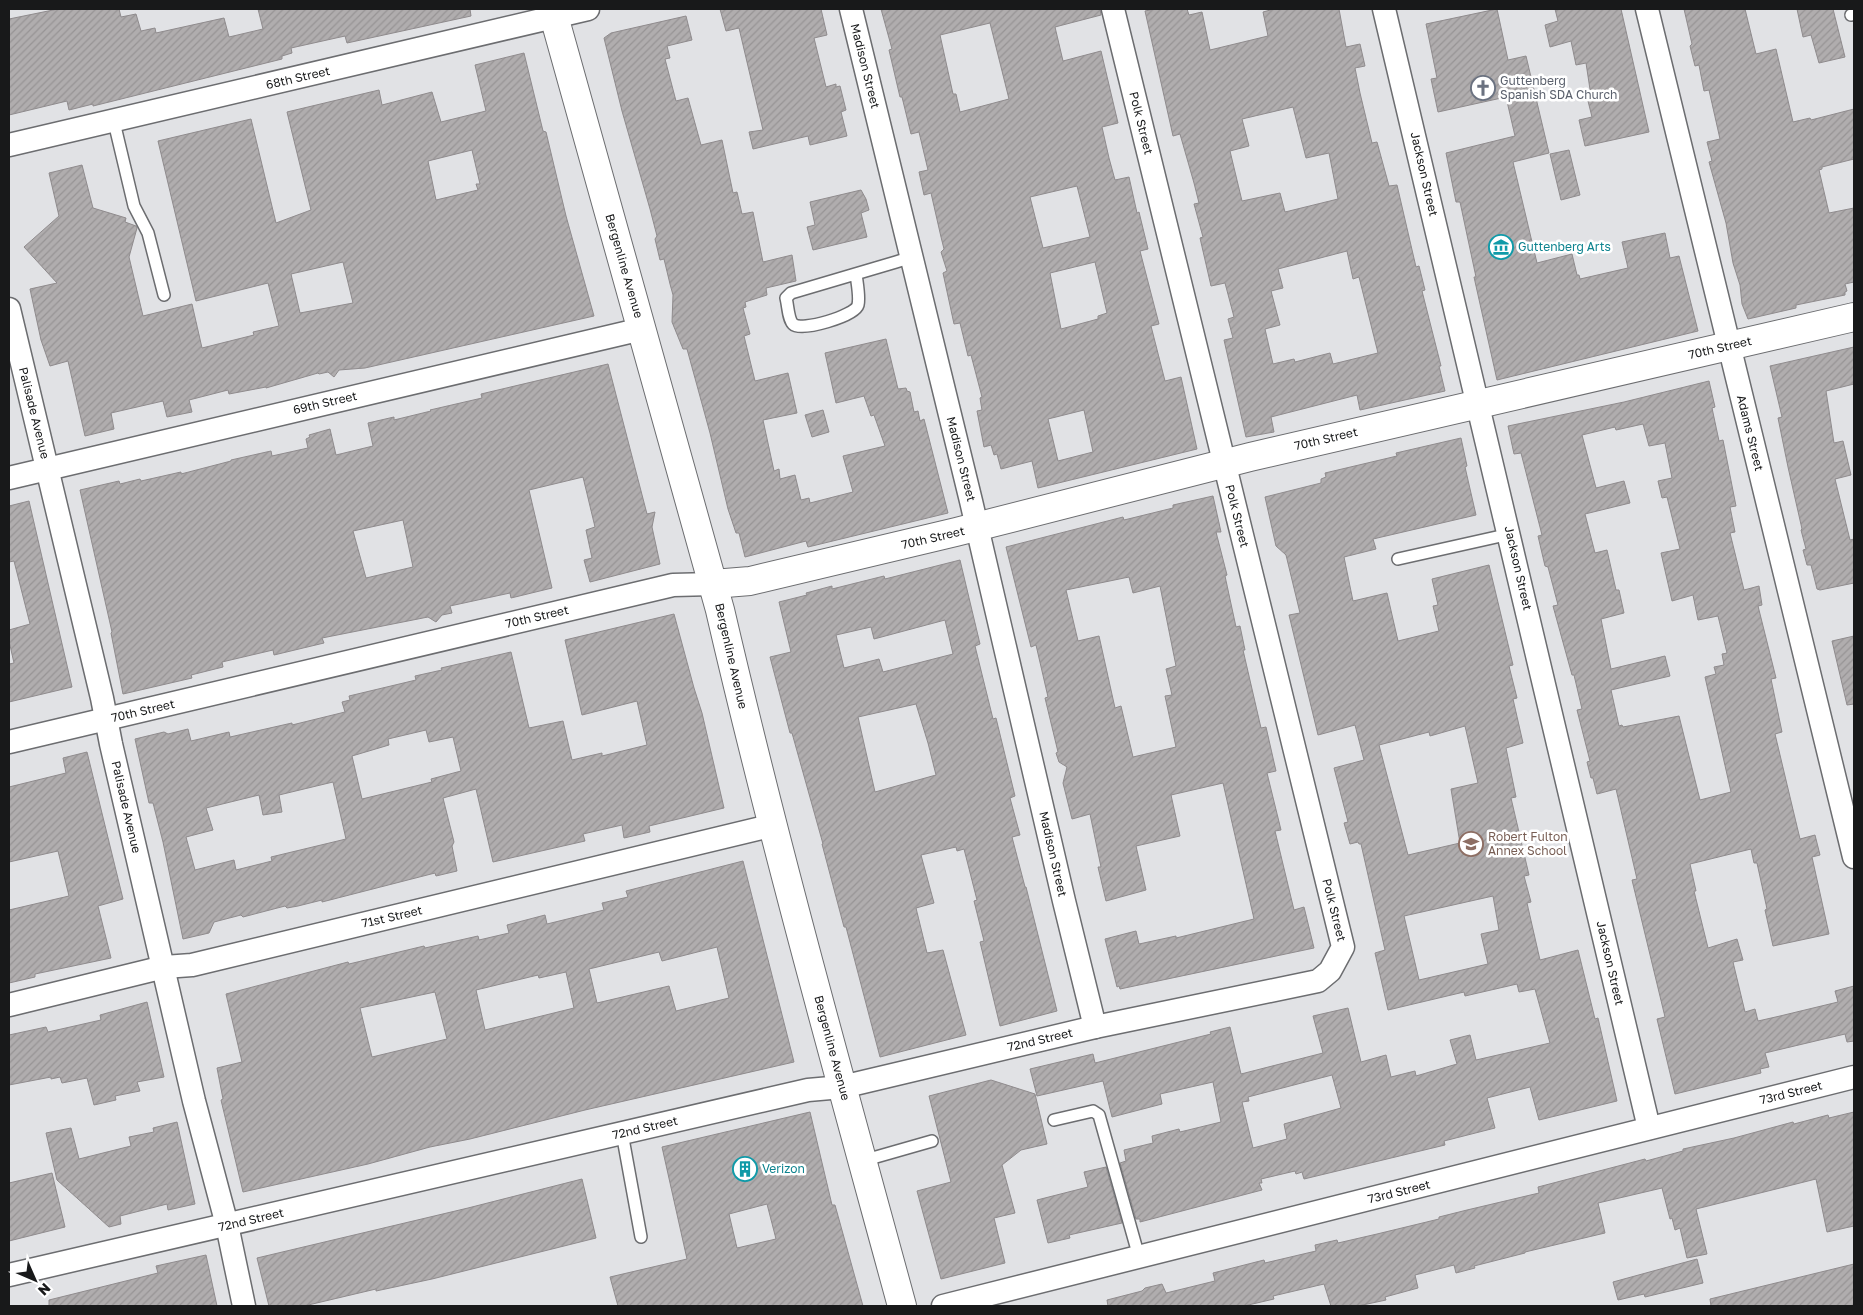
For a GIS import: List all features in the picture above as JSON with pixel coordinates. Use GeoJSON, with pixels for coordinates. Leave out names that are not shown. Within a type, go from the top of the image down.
{"type":"FeatureCollection","features":[{"type":"Feature","properties":{"kind":"street","name":"68th Street"},"geometry":{"type":"LineString","coordinates":[[9,146],[114,122],[553,13],[588,9]]}},
{"type":"Feature","properties":{"kind":"street","name":"Madison Street"},"geometry":{"type":"LineString","coordinates":[[851,9],[977,527],[1095,1027]]}},
{"type":"Feature","properties":{"kind":"street","name":"Polk Street"},"geometry":{"type":"LineString","coordinates":[[1113,9],[1344,947],[1330,971],[1318,981],[1282,987]]}},
{"type":"Feature","properties":{"kind":"street","name":"Jackson Street"},"geometry":{"type":"LineString","coordinates":[[1384,9],[1510,534],[1649,1128]]}},
{"type":"Feature","properties":{"kind":"street","name":"Adams Street"},"geometry":{"type":"LineString","coordinates":[[1647,9],[1854,857]]}},
{"type":"Feature","properties":{"kind":"street","name":"Bergenline Avenue"},"geometry":{"type":"LineString","coordinates":[[553,13],[713,584],[741,701],[842,1087],[902,1306]]}},
{"type":"Feature","properties":{"kind":"street","name":"Palisade Avenue"},"geometry":{"type":"LineString","coordinates":[[9,308],[107,720],[194,1101],[227,1225],[244,1306]]}},
{"type":"Feature","properties":{"kind":"street","name":"70th Street"},"geometry":{"type":"LineString","coordinates":[[9,742],[673,585],[713,584],[750,580],[977,527],[1224,464],[1478,403],[1854,317]]}},
{"type":"Feature","properties":{"kind":"street","name":"69th Street"},"geometry":{"type":"LineString","coordinates":[[9,478],[642,329]]}},
{"type":"Feature","properties":{"kind":"street","name":"71st Street"},"geometry":{"type":"LineString","coordinates":[[9,1005],[164,967],[192,965],[774,825]]}},
{"type":"Feature","properties":{"kind":"street","name":"72nd Street"},"geometry":{"type":"LineString","coordinates":[[9,1275],[808,1090],[842,1087],[1095,1027],[1282,987]]}},
{"type":"Feature","properties":{"kind":"street","name":"73rd Street"},"geometry":{"type":"LineString","coordinates":[[943,1306],[1854,1077]]}},
{"type":"Feature","properties":{"kind":"lane"},"geometry":{"type":"LineString","coordinates":[[114,122],[134,206],[148,233],[164,294]]}},
{"type":"Feature","properties":{"kind":"lane"},"geometry":{"type":"LineString","coordinates":[[856,274],[858,306],[854,311],[848,315],[806,327],[796,327],[792,323],[786,298],[790,293],[912,257]]}},
{"type":"Feature","properties":{"kind":"lane"},"geometry":{"type":"LineString","coordinates":[[1398,559],[1510,534]]}},
{"type":"Feature","properties":{"kind":"lane"},"geometry":{"type":"LineString","coordinates":[[1054,1120],[1093,1112],[1099,1115],[1139,1257]]}},
{"type":"Feature","properties":{"kind":"lane"},"geometry":{"type":"LineString","coordinates":[[622,1133],[641,1237]]}},
{"type":"Feature","properties":{"kind":"lane"},"geometry":{"type":"LineString","coordinates":[[862,1161],[932,1141]]}},
{"type":"Feature","properties":{"kind":"building"},"geometry":{"type":"Polygon","coordinates":[[[58,9],[119,9],[121,17],[136,14],[141,31],[155,28],[156,33],[224,18],[229,37],[263,29],[258,9],[470,9],[471,16],[347,43],[345,36],[291,48],[292,53],[282,56],[282,59],[93,106],[93,104],[69,110],[67,101],[9,115],[9,19],[58,9]]]}},
{"type":"Feature","properties":{"kind":"building"},"geometry":{"type":"Polygon","coordinates":[[[720,9],[821,9],[827,35],[814,38],[826,87],[836,84],[836,87],[840,86],[846,110],[841,112],[847,136],[810,145],[808,136],[753,149],[749,132],[763,130],[739,28],[726,31],[720,9]]]}},
{"type":"Feature","properties":{"kind":"building"},"geometry":{"type":"Polygon","coordinates":[[[881,9],[1100,9],[1101,15],[1055,27],[1063,61],[1101,51],[1118,123],[1102,127],[1109,158],[1115,180],[1129,177],[1148,249],[1140,251],[1159,324],[1151,326],[1165,381],[1181,377],[1197,449],[1038,488],[1032,461],[1001,469],[997,454],[994,455],[991,445],[984,447],[977,411],[982,410],[980,398],[982,397],[971,355],[968,356],[960,323],[954,324],[943,273],[947,271],[941,252],[944,249],[931,193],[924,195],[919,172],[928,170],[919,132],[911,134],[889,50],[892,49],[881,9]],[[990,23],[940,35],[953,94],[956,94],[960,112],[1009,99],[990,23]],[[1077,186],[1030,197],[1043,248],[1090,237],[1077,186]],[[1095,262],[1050,273],[1061,329],[1098,319],[1098,316],[1107,313],[1095,262]],[[1084,410],[1048,419],[1058,461],[1093,452],[1084,410]]]}},
{"type":"Feature","properties":{"kind":"building"},"geometry":{"type":"Polygon","coordinates":[[[1155,9],[1187,9],[1189,15],[1202,12],[1210,50],[1268,36],[1263,12],[1274,9],[1339,9],[1346,47],[1360,44],[1365,66],[1355,68],[1372,143],[1377,142],[1389,186],[1397,185],[1416,267],[1419,266],[1425,290],[1422,291],[1441,366],[1439,366],[1445,391],[1360,410],[1357,395],[1271,417],[1274,432],[1246,437],[1224,340],[1233,338],[1228,319],[1234,317],[1225,283],[1211,286],[1200,238],[1203,237],[1194,204],[1199,203],[1180,134],[1173,136],[1145,11],[1155,9]],[[1293,107],[1242,119],[1249,146],[1230,151],[1242,201],[1280,193],[1285,212],[1338,199],[1329,153],[1306,158],[1293,107]],[[1347,251],[1278,269],[1283,288],[1271,291],[1280,325],[1265,329],[1273,364],[1294,359],[1295,362],[1330,353],[1333,364],[1378,353],[1359,277],[1353,279],[1347,251]]]}},
{"type":"Feature","properties":{"kind":"building"},"geometry":{"type":"Polygon","coordinates":[[[1497,9],[1508,60],[1526,56],[1549,153],[1513,162],[1537,263],[1572,254],[1577,275],[1579,275],[1580,279],[1628,268],[1622,242],[1665,233],[1670,258],[1679,256],[1698,331],[1497,380],[1474,277],[1476,277],[1460,202],[1456,202],[1446,153],[1515,136],[1506,97],[1438,112],[1431,79],[1437,78],[1426,24],[1497,9]]]}},
{"type":"Feature","properties":{"kind":"building"},"geometry":{"type":"Polygon","coordinates":[[[1555,9],[1621,9],[1649,132],[1585,146],[1579,120],[1592,117],[1587,97],[1591,96],[1586,63],[1576,65],[1571,41],[1550,47],[1545,25],[1558,21],[1555,9]]]}},
{"type":"Feature","properties":{"kind":"building"},"geometry":{"type":"Polygon","coordinates":[[[1684,9],[1745,9],[1756,54],[1776,49],[1793,122],[1810,118],[1811,120],[1854,109],[1854,159],[1822,167],[1819,170],[1829,213],[1854,208],[1854,282],[1845,284],[1847,291],[1845,295],[1796,305],[1796,308],[1748,319],[1742,304],[1740,285],[1733,263],[1726,223],[1709,162],[1712,161],[1707,142],[1720,139],[1709,90],[1704,91],[1699,65],[1695,66],[1684,9]]]}},
{"type":"Feature","properties":{"kind":"building"},"geometry":{"type":"Polygon","coordinates":[[[1797,9],[1833,9],[1845,57],[1819,63],[1811,35],[1803,37],[1797,9]]]}},
{"type":"Feature","properties":{"kind":"building"},"geometry":{"type":"Polygon","coordinates":[[[686,16],[692,40],[667,46],[670,58],[665,59],[676,101],[688,98],[701,145],[722,140],[733,193],[737,192],[742,214],[753,212],[763,262],[792,255],[796,281],[766,288],[767,295],[745,302],[746,307],[743,308],[750,334],[744,336],[755,381],[788,373],[797,413],[763,420],[774,471],[779,469],[780,479],[795,475],[801,500],[809,498],[810,503],[853,492],[843,456],[885,446],[874,415],[871,416],[864,396],[836,403],[825,353],[886,339],[898,389],[906,388],[910,392],[914,412],[918,411],[920,421],[924,419],[948,513],[808,547],[806,541],[745,557],[739,533],[736,533],[728,509],[687,349],[683,349],[672,322],[673,295],[664,259],[660,260],[655,239],[657,236],[604,38],[611,33],[686,16]]]}},
{"type":"Feature","properties":{"kind":"building"},"geometry":{"type":"Polygon","coordinates":[[[524,53],[543,131],[546,132],[566,216],[594,316],[365,368],[339,370],[334,377],[328,372],[318,373],[266,388],[229,394],[228,390],[189,400],[192,412],[167,417],[163,401],[111,413],[114,429],[85,436],[68,361],[50,366],[41,340],[30,289],[57,283],[24,247],[59,216],[49,173],[82,165],[93,208],[126,218],[125,222],[136,226],[129,257],[143,316],[192,304],[202,348],[254,335],[253,332],[279,326],[268,283],[196,301],[158,141],[251,119],[276,223],[311,210],[287,112],[379,90],[382,105],[432,92],[441,122],[486,111],[475,65],[524,53]],[[472,150],[428,161],[436,200],[478,190],[476,184],[480,184],[472,150]],[[343,262],[291,274],[300,313],[353,303],[343,262]]]}},
{"type":"Feature","properties":{"kind":"building"},"geometry":{"type":"Polygon","coordinates":[[[1569,150],[1580,195],[1561,200],[1550,154],[1569,150]]]}},
{"type":"Feature","properties":{"kind":"building"},"geometry":{"type":"Polygon","coordinates":[[[861,190],[869,210],[861,213],[867,237],[813,250],[807,227],[815,225],[810,202],[861,190]]]}},
{"type":"Feature","properties":{"kind":"building"},"geometry":{"type":"Polygon","coordinates":[[[1854,347],[1854,384],[1826,391],[1834,443],[1843,441],[1851,475],[1835,479],[1850,540],[1854,539],[1854,583],[1820,590],[1817,589],[1811,565],[1807,565],[1803,550],[1806,549],[1778,418],[1782,417],[1770,366],[1854,347]]]}},
{"type":"Feature","properties":{"kind":"building"},"geometry":{"type":"Polygon","coordinates":[[[608,364],[647,514],[655,512],[652,527],[660,564],[590,582],[584,560],[592,558],[586,530],[595,527],[583,477],[529,490],[552,588],[511,598],[510,593],[450,606],[452,613],[442,615],[436,622],[428,617],[322,638],[324,643],[274,655],[273,650],[222,662],[223,667],[191,675],[192,678],[123,694],[112,632],[80,490],[119,481],[120,484],[181,472],[181,474],[271,451],[272,456],[308,448],[306,439],[310,437],[309,435],[330,429],[336,455],[373,446],[368,423],[394,417],[394,420],[482,398],[481,394],[608,364]],[[403,520],[353,531],[366,578],[413,567],[403,520]]]}},
{"type":"Feature","properties":{"kind":"building"},"geometry":{"type":"Polygon","coordinates":[[[1709,381],[1715,407],[1712,408],[1719,441],[1723,440],[1736,506],[1730,507],[1735,532],[1730,533],[1744,590],[1759,586],[1762,605],[1758,606],[1776,678],[1771,679],[1782,732],[1775,734],[1800,839],[1815,835],[1820,855],[1812,857],[1829,934],[1773,946],[1757,863],[1754,863],[1751,849],[1690,864],[1696,891],[1694,891],[1708,948],[1737,939],[1743,960],[1733,962],[1745,1012],[1755,1009],[1758,1021],[1838,1002],[1835,991],[1854,986],[1854,1041],[1847,1042],[1845,1034],[1765,1053],[1769,1067],[1760,1069],[1761,1073],[1675,1094],[1657,1019],[1665,1017],[1632,880],[1637,879],[1616,789],[1597,794],[1593,778],[1591,778],[1587,762],[1590,761],[1577,710],[1582,709],[1574,675],[1572,675],[1553,606],[1558,605],[1548,567],[1545,566],[1538,536],[1542,535],[1521,453],[1514,454],[1508,426],[1624,402],[1709,381]],[[1643,424],[1616,430],[1615,427],[1582,435],[1596,488],[1624,481],[1630,503],[1585,514],[1595,553],[1607,550],[1616,590],[1619,590],[1624,613],[1601,619],[1611,669],[1665,656],[1670,676],[1611,690],[1619,726],[1622,725],[1623,727],[1679,716],[1700,800],[1731,792],[1705,677],[1716,674],[1714,667],[1724,665],[1722,654],[1727,653],[1718,616],[1698,620],[1693,595],[1672,601],[1661,553],[1680,549],[1667,497],[1662,498],[1658,481],[1672,478],[1665,443],[1649,446],[1643,424]]]}},
{"type":"Feature","properties":{"kind":"building"},"geometry":{"type":"Polygon","coordinates":[[[823,410],[829,432],[812,437],[805,415],[823,410]]]}},
{"type":"Feature","properties":{"kind":"building"},"geometry":{"type":"Polygon","coordinates":[[[1461,438],[1467,466],[1465,467],[1476,515],[1373,539],[1376,549],[1344,557],[1353,601],[1387,593],[1398,641],[1439,631],[1433,606],[1438,605],[1432,579],[1489,565],[1513,665],[1509,666],[1517,698],[1513,699],[1523,743],[1506,748],[1516,797],[1511,798],[1529,875],[1524,876],[1531,902],[1527,903],[1540,960],[1578,950],[1595,1019],[1598,1018],[1617,1101],[1539,1120],[1530,1087],[1487,1098],[1495,1128],[1444,1141],[1445,1145],[1304,1179],[1302,1172],[1296,1174],[1295,1171],[1261,1179],[1262,1183],[1259,1183],[1262,1190],[1140,1222],[1140,1219],[1136,1219],[1120,1163],[1126,1161],[1124,1150],[1153,1143],[1152,1136],[1179,1129],[1180,1132],[1221,1122],[1213,1082],[1160,1094],[1162,1104],[1112,1117],[1103,1081],[1037,1096],[1030,1069],[1093,1054],[1095,1063],[1211,1034],[1210,1032],[1230,1027],[1241,1074],[1323,1053],[1313,1016],[1348,1008],[1361,1062],[1386,1055],[1391,1077],[1415,1071],[1416,1076],[1457,1064],[1450,1040],[1470,1035],[1476,1060],[1550,1043],[1535,989],[1519,992],[1517,984],[1465,996],[1464,992],[1388,1010],[1375,953],[1385,950],[1361,844],[1358,842],[1350,844],[1344,823],[1348,822],[1334,768],[1364,760],[1355,725],[1318,735],[1289,615],[1300,613],[1286,555],[1276,546],[1265,497],[1321,483],[1321,479],[1326,477],[1325,473],[1397,456],[1396,453],[1461,438]],[[1465,726],[1430,736],[1429,732],[1379,745],[1408,855],[1460,843],[1451,789],[1478,783],[1465,726]],[[1493,896],[1404,916],[1419,980],[1488,964],[1481,934],[1499,930],[1493,896]],[[1332,1075],[1248,1097],[1249,1101],[1242,1102],[1253,1148],[1287,1139],[1284,1124],[1341,1108],[1332,1075]]]}},
{"type":"Feature","properties":{"kind":"building"},"geometry":{"type":"Polygon","coordinates":[[[1213,496],[1221,532],[1216,532],[1227,575],[1225,576],[1236,627],[1240,626],[1245,650],[1243,650],[1261,728],[1266,727],[1276,771],[1267,773],[1281,830],[1275,831],[1294,910],[1304,907],[1314,948],[1120,989],[1119,986],[1117,987],[1105,939],[1136,931],[1139,944],[1176,936],[1176,938],[1254,919],[1223,783],[1171,795],[1180,836],[1136,846],[1146,890],[1106,901],[1098,867],[1101,867],[1090,814],[1072,819],[1063,783],[1067,767],[1059,762],[1056,753],[1058,752],[1045,698],[1048,697],[1036,645],[1031,647],[1006,547],[1123,517],[1124,520],[1173,508],[1173,505],[1213,496]],[[1129,577],[1066,590],[1078,641],[1099,636],[1115,708],[1121,706],[1133,757],[1176,747],[1165,696],[1172,695],[1166,669],[1176,666],[1160,586],[1133,593],[1129,577]]]}},
{"type":"Feature","properties":{"kind":"building"},"geometry":{"type":"Polygon","coordinates":[[[29,501],[72,687],[9,702],[9,664],[14,663],[9,641],[9,630],[30,624],[14,561],[9,562],[9,506],[29,501]]]}},
{"type":"Feature","properties":{"kind":"building"},"geometry":{"type":"Polygon","coordinates":[[[960,560],[980,644],[975,646],[993,719],[996,718],[1015,796],[1010,798],[1020,835],[1012,837],[1057,1011],[1000,1026],[980,942],[984,941],[974,901],[977,900],[964,849],[957,851],[956,847],[921,855],[934,903],[916,908],[927,953],[943,950],[966,1035],[880,1057],[846,927],[844,927],[823,844],[770,657],[791,652],[779,602],[832,586],[832,589],[884,576],[885,579],[960,560]],[[945,620],[874,639],[871,627],[836,635],[844,668],[879,659],[883,672],[953,654],[945,620]],[[916,704],[858,717],[875,792],[936,775],[916,704]]]}},
{"type":"Feature","properties":{"kind":"building"},"geometry":{"type":"Polygon","coordinates":[[[674,614],[702,713],[724,808],[649,826],[650,832],[624,838],[622,825],[583,834],[585,841],[493,862],[476,789],[443,798],[454,842],[452,846],[457,871],[436,876],[435,873],[322,902],[322,900],[287,908],[285,906],[243,917],[241,915],[214,922],[209,933],[183,939],[163,842],[153,803],[149,803],[135,739],[164,732],[168,734],[188,729],[191,741],[229,732],[230,737],[292,723],[292,725],[345,712],[342,702],[350,700],[349,696],[416,680],[415,676],[442,670],[441,668],[511,652],[529,728],[563,721],[572,760],[602,753],[602,756],[647,745],[637,701],[582,715],[565,640],[674,614]],[[426,730],[388,739],[389,745],[352,756],[362,799],[432,782],[431,779],[461,771],[453,737],[429,742],[426,730]],[[333,782],[279,795],[282,812],[263,815],[259,795],[206,808],[213,830],[186,837],[195,870],[234,860],[236,870],[272,861],[271,857],[346,839],[333,782]]]}},
{"type":"Feature","properties":{"kind":"building"},"geometry":{"type":"Polygon","coordinates":[[[1854,636],[1854,704],[1847,705],[1832,641],[1854,636]]]}},
{"type":"Feature","properties":{"kind":"building"},"geometry":{"type":"Polygon","coordinates":[[[87,752],[123,899],[98,906],[111,958],[35,974],[35,977],[9,983],[9,910],[69,896],[58,851],[9,862],[9,787],[66,773],[63,758],[87,752]]]}},
{"type":"Feature","properties":{"kind":"building"},"geometry":{"type":"Polygon","coordinates":[[[743,861],[794,1062],[243,1192],[221,1100],[223,1099],[217,1068],[242,1062],[226,994],[348,962],[349,964],[424,946],[425,948],[478,936],[479,940],[509,933],[507,925],[545,915],[547,924],[604,910],[602,903],[628,897],[626,891],[743,861]],[[717,947],[662,961],[659,952],[589,969],[597,1003],[669,986],[676,1011],[729,998],[717,947]],[[566,972],[539,978],[538,975],[476,990],[485,1030],[574,1008],[566,972]],[[435,992],[360,1008],[372,1057],[447,1039],[435,992]]]}},
{"type":"Feature","properties":{"kind":"building"},"geometry":{"type":"Polygon","coordinates":[[[147,1002],[164,1077],[137,1082],[140,1091],[115,1096],[116,1100],[94,1105],[87,1078],[62,1083],[60,1077],[51,1079],[51,1077],[9,1085],[9,1035],[46,1027],[48,1032],[101,1020],[100,1015],[147,1002]]]}},
{"type":"Feature","properties":{"kind":"building"},"geometry":{"type":"Polygon","coordinates":[[[991,1080],[1035,1094],[1047,1144],[1021,1150],[1002,1165],[1015,1213],[994,1218],[1005,1263],[941,1279],[917,1191],[951,1182],[929,1096],[991,1080]]]}},
{"type":"Feature","properties":{"kind":"building"},"geometry":{"type":"Polygon","coordinates":[[[810,1112],[832,1205],[835,1205],[863,1306],[618,1306],[610,1277],[687,1259],[662,1147],[810,1112]],[[767,1204],[729,1214],[737,1248],[776,1239],[767,1204]]]}},
{"type":"Feature","properties":{"kind":"building"},"geometry":{"type":"Polygon","coordinates":[[[1854,1112],[1854,1226],[1827,1232],[1816,1179],[1696,1209],[1707,1254],[1687,1258],[1680,1228],[1675,1230],[1672,1218],[1670,1219],[1662,1188],[1598,1203],[1605,1233],[1525,1252],[1456,1273],[1454,1265],[1415,1275],[1418,1288],[1385,1297],[1386,1300],[1358,1306],[1331,1306],[1324,1284],[1273,1296],[1274,1299],[1244,1306],[1108,1306],[1107,1300],[1142,1291],[1145,1288],[1162,1284],[1166,1293],[1215,1281],[1213,1273],[1264,1260],[1265,1263],[1316,1251],[1315,1245],[1337,1240],[1338,1243],[1377,1234],[1539,1193],[1538,1187],[1645,1159],[1646,1161],[1683,1151],[1683,1149],[1793,1122],[1794,1124],[1828,1115],[1829,1118],[1854,1112]]]}},
{"type":"Feature","properties":{"kind":"building"},"geometry":{"type":"Polygon","coordinates":[[[177,1122],[195,1204],[168,1210],[167,1204],[120,1216],[121,1224],[109,1227],[57,1180],[46,1133],[71,1128],[79,1159],[131,1146],[129,1137],[154,1132],[153,1128],[177,1122]]]}},
{"type":"Feature","properties":{"kind":"building"},"geometry":{"type":"Polygon","coordinates":[[[1106,1167],[1122,1223],[1069,1235],[1070,1238],[1048,1243],[1037,1200],[1088,1187],[1084,1172],[1106,1167]]]}},
{"type":"Feature","properties":{"kind":"building"},"geometry":{"type":"Polygon","coordinates":[[[52,1173],[65,1227],[9,1241],[9,1183],[52,1173]]]}},
{"type":"Feature","properties":{"kind":"building"},"geometry":{"type":"Polygon","coordinates":[[[582,1179],[596,1238],[432,1279],[376,1291],[376,1289],[304,1306],[269,1306],[257,1258],[582,1179]]]}},
{"type":"Feature","properties":{"kind":"building"},"geometry":{"type":"Polygon","coordinates":[[[206,1255],[217,1306],[49,1306],[49,1300],[158,1273],[156,1266],[206,1255]]]}},
{"type":"Feature","properties":{"kind":"building"},"geometry":{"type":"Polygon","coordinates":[[[1697,1259],[1703,1283],[1645,1297],[1644,1294],[1618,1300],[1613,1282],[1697,1259]]]}},
{"type":"Feature","properties":{"kind":"building"},"geometry":{"type":"Polygon","coordinates":[[[1854,1264],[1854,1306],[1711,1306],[1710,1299],[1854,1264]]]}},
{"type":"Feature","properties":{"kind":"place","name":"Guttenberg Spanish SDA Church"},"geometry":{"type":"Point","coordinates":[1483,88]}},
{"type":"Feature","properties":{"kind":"place","name":"Guttenberg Arts"},"geometry":{"type":"Point","coordinates":[1501,247]}},
{"type":"Feature","properties":{"kind":"place","name":"Robert Fulton Annex School"},"geometry":{"type":"Point","coordinates":[1471,844]}},
{"type":"Feature","properties":{"kind":"place","name":"Verizon"},"geometry":{"type":"Point","coordinates":[745,1169]}}]}
